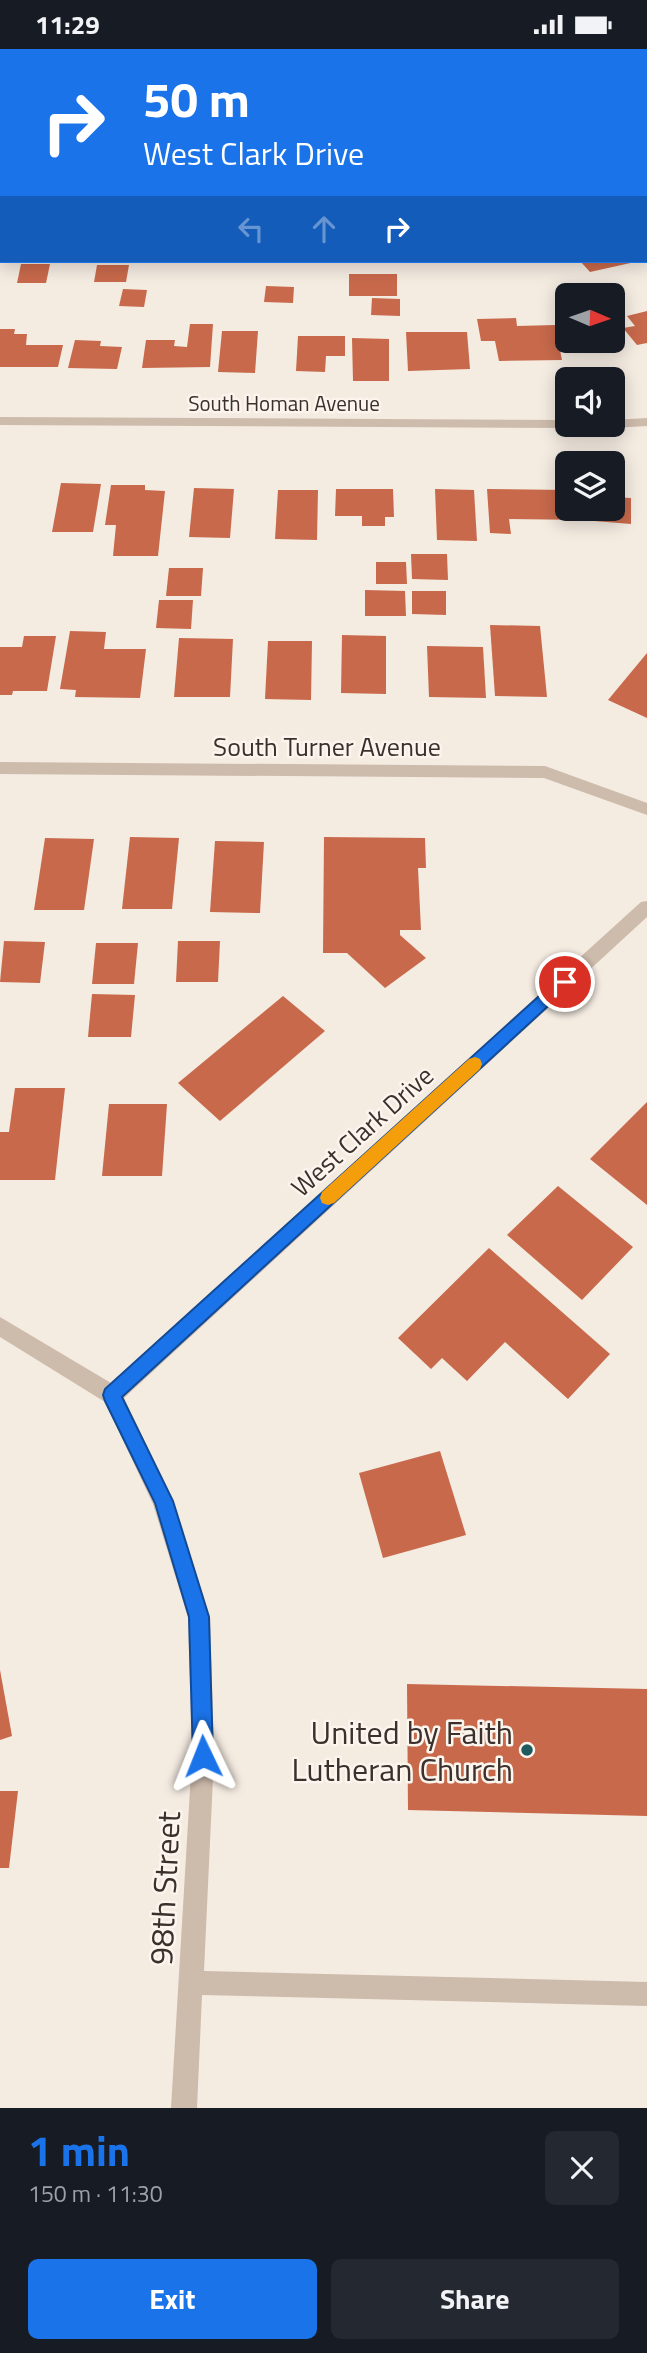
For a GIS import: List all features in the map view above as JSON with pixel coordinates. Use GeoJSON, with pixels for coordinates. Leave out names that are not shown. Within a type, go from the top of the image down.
{"type":"FeatureCollection","features":[{"type":"Feature","properties":{"kind":"street","name":"South Homan Avenue"},"geometry":{"type":"LineString","coordinates":[[0,421],[555,424]]}},
{"type":"Feature","properties":{"kind":"street"},"geometry":{"type":"LineString","coordinates":[[625,424],[644,425]]}},
{"type":"Feature","properties":{"kind":"street","name":"South Turner Avenue"},"geometry":{"type":"LineString","coordinates":[[0,768],[545,772],[647,809]]}},
{"type":"Feature","properties":{"kind":"street","name":"West Clark Drive"},"geometry":{"type":"LineString","coordinates":[[112,1395],[647,907]]}},
{"type":"Feature","properties":{"kind":"street"},"geometry":{"type":"LineString","coordinates":[[0,1326],[112,1395]]}},
{"type":"Feature","properties":{"kind":"street","name":"98th Street"},"geometry":{"type":"LineString","coordinates":[[112,1395],[163,1501],[199,1617],[203,1756],[184,2108]]}},
{"type":"Feature","properties":{"kind":"street"},"geometry":{"type":"LineString","coordinates":[[191,1983],[647,1994]]}},
{"type":"Feature","properties":{"kind":"building"},"geometry":{"type":"Polygon","coordinates":[[[582,263],[630,263],[590,272],[582,263]]]}},
{"type":"Feature","properties":{"kind":"building"},"geometry":{"type":"Polygon","coordinates":[[[21,264],[50,264],[46,283],[17,283],[21,264]]]}},
{"type":"Feature","properties":{"kind":"building"},"geometry":{"type":"Polygon","coordinates":[[[97,265],[129,265],[126,282],[94,282],[97,265]]]}},
{"type":"Feature","properties":{"kind":"building"},"geometry":{"type":"Polygon","coordinates":[[[349,274],[397,274],[397,296],[349,296],[349,274]]]}},
{"type":"Feature","properties":{"kind":"building"},"geometry":{"type":"Polygon","coordinates":[[[266,286],[294,287],[293,303],[264,302],[266,286]]]}},
{"type":"Feature","properties":{"kind":"building"},"geometry":{"type":"Polygon","coordinates":[[[123,289],[147,290],[144,307],[119,306],[123,289]]]}},
{"type":"Feature","properties":{"kind":"building"},"geometry":{"type":"Polygon","coordinates":[[[372,298],[400,299],[400,316],[371,315],[372,298]]]}},
{"type":"Feature","properties":{"kind":"building"},"geometry":{"type":"Polygon","coordinates":[[[647,311],[647,343],[637,345],[625,330],[625,328],[635,326],[627,316],[647,311]]]}},
{"type":"Feature","properties":{"kind":"building"},"geometry":{"type":"Polygon","coordinates":[[[516,318],[517,326],[555,325],[555,353],[561,353],[562,360],[499,361],[495,341],[481,341],[477,319],[516,318]]]}},
{"type":"Feature","properties":{"kind":"building"},"geometry":{"type":"Polygon","coordinates":[[[190,324],[213,324],[210,367],[142,368],[146,340],[175,340],[174,346],[187,347],[190,324]]]}},
{"type":"Feature","properties":{"kind":"building"},"geometry":{"type":"Polygon","coordinates":[[[0,329],[15,329],[14,334],[27,334],[26,345],[63,345],[58,367],[0,367],[0,329]]]}},
{"type":"Feature","properties":{"kind":"building"},"geometry":{"type":"Polygon","coordinates":[[[222,331],[258,331],[255,373],[218,372],[222,331]]]}},
{"type":"Feature","properties":{"kind":"building"},"geometry":{"type":"Polygon","coordinates":[[[406,332],[467,332],[470,369],[408,371],[406,332]]]}},
{"type":"Feature","properties":{"kind":"building"},"geometry":{"type":"Polygon","coordinates":[[[298,336],[345,336],[345,356],[326,356],[325,372],[296,371],[298,336]]]}},
{"type":"Feature","properties":{"kind":"building"},"geometry":{"type":"Polygon","coordinates":[[[352,338],[389,339],[389,381],[353,381],[352,338]]]}},
{"type":"Feature","properties":{"kind":"building"},"geometry":{"type":"Polygon","coordinates":[[[75,340],[101,341],[100,346],[122,347],[117,369],[68,368],[75,340]]]}},
{"type":"Feature","properties":{"kind":"building"},"geometry":{"type":"Polygon","coordinates":[[[61,483],[101,484],[93,532],[52,532],[61,483]]]}},
{"type":"Feature","properties":{"kind":"building"},"geometry":{"type":"Polygon","coordinates":[[[111,485],[145,485],[145,490],[165,491],[158,556],[113,556],[116,525],[105,525],[111,485]]]}},
{"type":"Feature","properties":{"kind":"building"},"geometry":{"type":"Polygon","coordinates":[[[194,488],[234,489],[230,538],[189,537],[194,488]]]}},
{"type":"Feature","properties":{"kind":"building"},"geometry":{"type":"Polygon","coordinates":[[[336,489],[393,489],[394,517],[385,517],[385,526],[362,526],[362,516],[335,516],[336,489]]]}},
{"type":"Feature","properties":{"kind":"building"},"geometry":{"type":"Polygon","coordinates":[[[435,489],[474,490],[477,541],[437,540],[435,489]]]}},
{"type":"Feature","properties":{"kind":"building"},"geometry":{"type":"Polygon","coordinates":[[[487,489],[555,490],[555,520],[509,519],[511,534],[490,533],[487,489]]]}},
{"type":"Feature","properties":{"kind":"building"},"geometry":{"type":"Polygon","coordinates":[[[278,490],[318,490],[317,540],[275,539],[278,490]]]}},
{"type":"Feature","properties":{"kind":"building"},"geometry":{"type":"Polygon","coordinates":[[[625,498],[631,498],[631,524],[594,521],[625,521],[625,498]]]}},
{"type":"Feature","properties":{"kind":"building"},"geometry":{"type":"Polygon","coordinates":[[[411,554],[447,554],[448,580],[412,579],[411,554]]]}},
{"type":"Feature","properties":{"kind":"building"},"geometry":{"type":"Polygon","coordinates":[[[376,562],[406,562],[407,584],[376,584],[376,562]]]}},
{"type":"Feature","properties":{"kind":"building"},"geometry":{"type":"Polygon","coordinates":[[[169,568],[203,568],[201,596],[166,596],[169,568]]]}},
{"type":"Feature","properties":{"kind":"building"},"geometry":{"type":"Polygon","coordinates":[[[365,590],[405,591],[406,616],[365,616],[365,590]]]}},
{"type":"Feature","properties":{"kind":"building"},"geometry":{"type":"Polygon","coordinates":[[[412,591],[446,591],[446,615],[412,614],[412,591]]]}},
{"type":"Feature","properties":{"kind":"building"},"geometry":{"type":"Polygon","coordinates":[[[159,600],[193,600],[191,629],[156,628],[159,600]]]}},
{"type":"Feature","properties":{"kind":"building"},"geometry":{"type":"Polygon","coordinates":[[[490,625],[540,626],[547,697],[495,696],[490,625]]]}},
{"type":"Feature","properties":{"kind":"building"},"geometry":{"type":"Polygon","coordinates":[[[70,631],[106,632],[104,649],[146,649],[140,698],[75,697],[76,690],[60,689],[70,631]]]}},
{"type":"Feature","properties":{"kind":"building"},"geometry":{"type":"Polygon","coordinates":[[[342,635],[386,636],[386,694],[341,693],[342,635]]]}},
{"type":"Feature","properties":{"kind":"building"},"geometry":{"type":"Polygon","coordinates":[[[24,636],[56,636],[47,691],[13,691],[12,695],[0,695],[0,647],[22,647],[24,636]]]}},
{"type":"Feature","properties":{"kind":"building"},"geometry":{"type":"Polygon","coordinates":[[[179,638],[233,639],[230,697],[174,697],[179,638]]]}},
{"type":"Feature","properties":{"kind":"building"},"geometry":{"type":"Polygon","coordinates":[[[268,641],[312,641],[311,700],[265,699],[268,641]]]}},
{"type":"Feature","properties":{"kind":"building"},"geometry":{"type":"Polygon","coordinates":[[[427,646],[483,647],[486,698],[429,697],[427,646]]]}},
{"type":"Feature","properties":{"kind":"building"},"geometry":{"type":"Polygon","coordinates":[[[647,653],[647,718],[608,700],[647,653]]]}},
{"type":"Feature","properties":{"kind":"building"},"geometry":{"type":"Polygon","coordinates":[[[130,837],[179,838],[172,909],[122,909],[130,837]]]}},
{"type":"Feature","properties":{"kind":"building"},"geometry":{"type":"Polygon","coordinates":[[[324,837],[425,838],[426,868],[418,868],[421,930],[400,930],[400,935],[426,958],[385,988],[347,953],[323,953],[324,837]]]}},
{"type":"Feature","properties":{"kind":"building"},"geometry":{"type":"Polygon","coordinates":[[[45,838],[94,839],[84,910],[34,910],[45,838]]]}},
{"type":"Feature","properties":{"kind":"building"},"geometry":{"type":"Polygon","coordinates":[[[215,841],[264,842],[260,913],[210,912],[215,841]]]}},
{"type":"Feature","properties":{"kind":"building"},"geometry":{"type":"Polygon","coordinates":[[[4,941],[45,942],[40,983],[0,982],[4,941]]]}},
{"type":"Feature","properties":{"kind":"building"},"geometry":{"type":"Polygon","coordinates":[[[178,941],[220,941],[218,982],[176,982],[178,941]]]}},
{"type":"Feature","properties":{"kind":"building"},"geometry":{"type":"Polygon","coordinates":[[[96,943],[138,943],[134,984],[92,984],[96,943]]]}},
{"type":"Feature","properties":{"kind":"building"},"geometry":{"type":"Polygon","coordinates":[[[92,994],[135,995],[131,1037],[88,1037],[92,994]]]}},
{"type":"Feature","properties":{"kind":"building"},"geometry":{"type":"Polygon","coordinates":[[[283,996],[325,1031],[220,1121],[178,1083],[283,996]]]}},
{"type":"Feature","properties":{"kind":"building"},"geometry":{"type":"Polygon","coordinates":[[[15,1088],[65,1088],[55,1180],[0,1180],[0,1132],[9,1132],[15,1088]]]}},
{"type":"Feature","properties":{"kind":"building"},"geometry":{"type":"Polygon","coordinates":[[[647,1102],[647,1205],[590,1159],[647,1102]]]}},
{"type":"Feature","properties":{"kind":"building"},"geometry":{"type":"Polygon","coordinates":[[[109,1104],[167,1104],[162,1176],[102,1176],[109,1104]]]}},
{"type":"Feature","properties":{"kind":"building"},"geometry":{"type":"Polygon","coordinates":[[[558,1186],[633,1247],[582,1300],[507,1235],[558,1186]]]}},
{"type":"Feature","properties":{"kind":"building"},"geometry":{"type":"Polygon","coordinates":[[[489,1248],[610,1354],[568,1399],[505,1342],[467,1381],[442,1358],[431,1369],[398,1338],[489,1248]]]}},
{"type":"Feature","properties":{"kind":"building"},"geometry":{"type":"Polygon","coordinates":[[[440,1451],[466,1535],[383,1558],[359,1473],[440,1451]]]}},
{"type":"Feature","properties":{"kind":"building"},"geometry":{"type":"Polygon","coordinates":[[[0,1670],[12,1736],[0,1740],[0,1670]]]}},
{"type":"Feature","properties":{"kind":"building","name":"United by Faith Lutheran Church"},"geometry":{"type":"Polygon","coordinates":[[[407,1684],[647,1689],[647,1816],[408,1810],[407,1684]]]}},
{"type":"Feature","properties":{"kind":"building"},"geometry":{"type":"Polygon","coordinates":[[[0,1791],[18,1791],[9,1868],[0,1868],[0,1791]]]}},
{"type":"Feature","properties":{"kind":"slow traffic"},"geometry":{"type":"LineString","coordinates":[[328,1198],[475,1064]]}},
{"type":"Feature","properties":{"kind":"place","name":"United by Faith Lutheran Church"},"geometry":{"type":"Point","coordinates":[527,1750]}},
{"type":"Feature","properties":{"kind":"route"},"geometry":{"type":"LineString","coordinates":[[203,1756],[199,1617],[163,1501],[112,1395],[565,982]]}}]}
